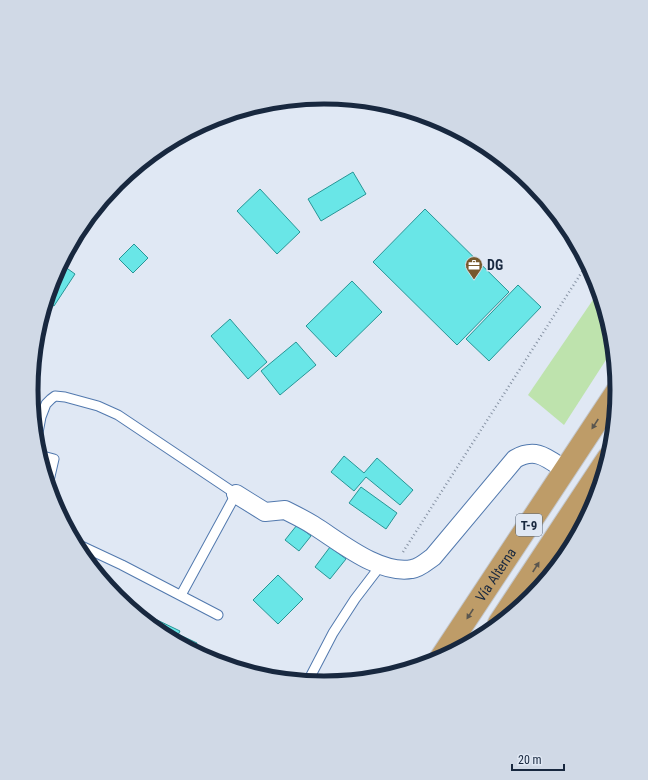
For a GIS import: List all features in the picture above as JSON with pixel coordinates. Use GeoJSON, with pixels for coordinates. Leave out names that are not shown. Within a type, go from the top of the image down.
{"type":"FeatureCollection","features":[{"type":"Feature","properties":{"kind":"highway","name":"Vía Alterna"},"geometry":{"type":"LineString","coordinates":[[447,648],[609,403]]}},
{"type":"Feature","properties":{"kind":"highway","name":"T-9"},"geometry":{"type":"LineString","coordinates":[[509,609],[597,475]]}},
{"type":"Feature","properties":{"kind":"street"},"geometry":{"type":"LineString","coordinates":[[236,494],[265,512],[285,510],[289,512],[312,524],[358,555],[387,567],[412,569],[433,557],[514,459],[527,454],[541,454],[565,470]]}},
{"type":"Feature","properties":{"kind":"lane"},"geometry":{"type":"LineString","coordinates":[[40,423],[46,404],[55,396],[65,397],[98,406],[118,415],[236,494],[181,595]]}},
{"type":"Feature","properties":{"kind":"lane"},"geometry":{"type":"LineString","coordinates":[[46,457],[54,459],[51,474]]}},
{"type":"Feature","properties":{"kind":"lane"},"geometry":{"type":"LineString","coordinates":[[85,548],[122,565],[218,615]]}},
{"type":"Feature","properties":{"kind":"lane"},"geometry":{"type":"LineString","coordinates":[[311,675],[333,633],[355,599],[387,567]]}},
{"type":"Feature","properties":{"kind":"path"},"geometry":{"type":"LineString","coordinates":[[387,567],[584,271]]}},
{"type":"Feature","properties":{"kind":"green space"},"geometry":{"type":"Polygon","coordinates":[[[595,297],[605,334],[608,356],[564,425],[528,395],[595,297]]]}},
{"type":"Feature","properties":{"kind":"building"},"geometry":{"type":"Polygon","coordinates":[[[353,172],[366,194],[321,221],[308,199],[353,172]]]}},
{"type":"Feature","properties":{"kind":"building"},"geometry":{"type":"Polygon","coordinates":[[[260,189],[300,232],[277,254],[237,211],[260,189]]]}},
{"type":"Feature","properties":{"kind":"building"},"geometry":{"type":"Polygon","coordinates":[[[425,209],[509,292],[457,345],[373,262],[425,209]]]}},
{"type":"Feature","properties":{"kind":"building"},"geometry":{"type":"Polygon","coordinates":[[[134,244],[148,258],[133,273],[119,259],[134,244]]]}},
{"type":"Feature","properties":{"kind":"building"},"geometry":{"type":"Polygon","coordinates":[[[66,267],[75,274],[54,306],[51,304],[53,298],[66,267]]]}},
{"type":"Feature","properties":{"kind":"building"},"geometry":{"type":"Polygon","coordinates":[[[352,281],[382,312],[336,357],[306,326],[352,281]]]}},
{"type":"Feature","properties":{"kind":"building"},"geometry":{"type":"Polygon","coordinates":[[[518,285],[541,307],[489,361],[466,339],[518,285]]]}},
{"type":"Feature","properties":{"kind":"building"},"geometry":{"type":"Polygon","coordinates":[[[230,319],[267,362],[248,379],[211,336],[230,319]]]}},
{"type":"Feature","properties":{"kind":"building"},"geometry":{"type":"Polygon","coordinates":[[[296,342],[316,365],[280,395],[261,371],[296,342]]]}},
{"type":"Feature","properties":{"kind":"building"},"geometry":{"type":"Polygon","coordinates":[[[344,456],[364,473],[377,458],[413,490],[400,505],[366,477],[354,491],[331,472],[344,456]]]}},
{"type":"Feature","properties":{"kind":"building"},"geometry":{"type":"Polygon","coordinates":[[[361,487],[397,513],[386,529],[349,503],[361,487]]]}},
{"type":"Feature","properties":{"kind":"building"},"geometry":{"type":"Polygon","coordinates":[[[297,525],[311,536],[299,551],[285,540],[297,525]]]}},
{"type":"Feature","properties":{"kind":"building"},"geometry":{"type":"Polygon","coordinates":[[[330,547],[346,559],[330,579],[315,567],[330,547]]]}},
{"type":"Feature","properties":{"kind":"building"},"geometry":{"type":"Polygon","coordinates":[[[278,575],[303,599],[278,624],[253,600],[278,575]]]}},
{"type":"Feature","properties":{"kind":"building"},"geometry":{"type":"Polygon","coordinates":[[[151,618],[180,631],[178,636],[165,628],[151,618]]]}},
{"type":"Feature","properties":{"kind":"building"},"geometry":{"type":"Polygon","coordinates":[[[180,635],[197,643],[196,646],[181,638],[179,637],[180,635]]]}},
{"type":"Feature","properties":{"kind":"place","name":"DG"},"geometry":{"type":"Point","coordinates":[474,280]}}]}
